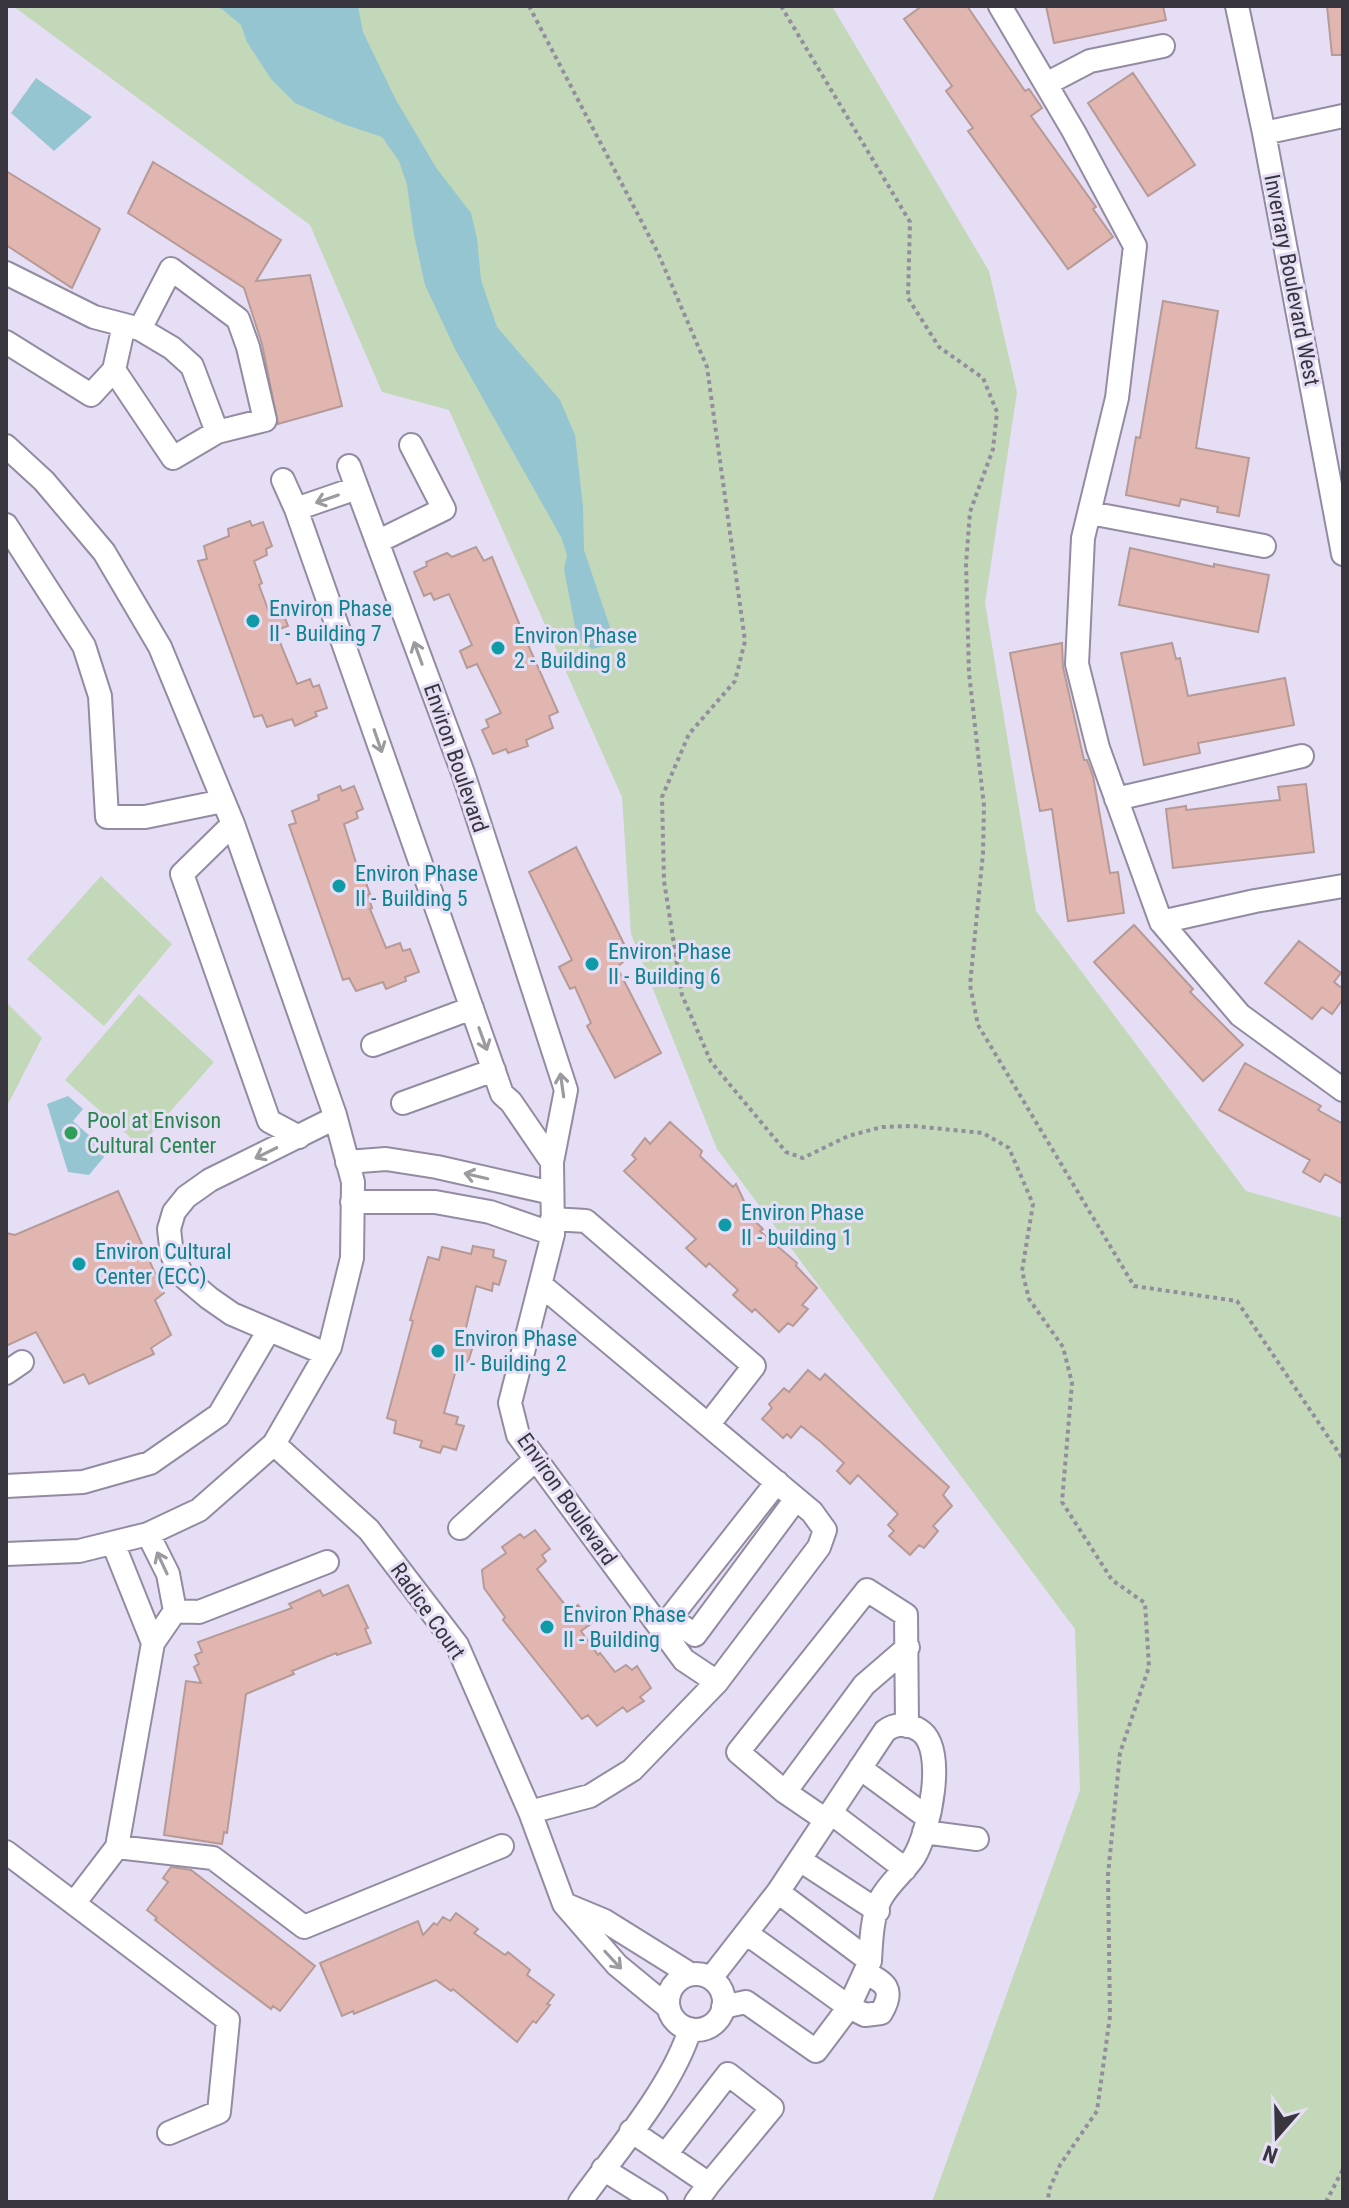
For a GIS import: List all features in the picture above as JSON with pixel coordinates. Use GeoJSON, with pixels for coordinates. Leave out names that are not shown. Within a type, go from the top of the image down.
{"type":"FeatureCollection","features":[{"type":"Feature","properties":{"kind":"street"},"geometry":{"type":"LineString","coordinates":[[1000,6],[1135,246],[1117,398],[1083,538],[1077,664],[1098,748],[1161,922],[1240,1015],[1343,1090]]}},
{"type":"Feature","properties":{"kind":"street","name":"Inverrary Boulevard West"},"geometry":{"type":"LineString","coordinates":[[1237,6],[1333,439],[1343,554]]}},
{"type":"Feature","properties":{"kind":"street"},"geometry":{"type":"LineString","coordinates":[[1046,84],[1090,61],[1163,46]]}},
{"type":"Feature","properties":{"kind":"street"},"geometry":{"type":"LineString","coordinates":[[1264,133],[1343,116]]}},
{"type":"Feature","properties":{"kind":"street"},"geometry":{"type":"LineString","coordinates":[[6,342],[91,395],[114,370],[132,327],[171,269],[238,319],[248,347],[265,420],[217,432],[173,458],[114,370]]}},
{"type":"Feature","properties":{"kind":"street"},"geometry":{"type":"LineString","coordinates":[[6,273],[94,317],[132,327],[172,348],[192,366],[217,432]]}},
{"type":"Feature","properties":{"kind":"street"},"geometry":{"type":"LineString","coordinates":[[377,542],[444,509],[411,445]]}},
{"type":"Feature","properties":{"kind":"street"},"geometry":{"type":"LineString","coordinates":[[6,446],[44,481],[104,552],[160,647],[233,824],[335,1118],[353,1182],[352,1258],[330,1347],[274,1444],[199,1510],[148,1534],[79,1551],[6,1554]]}},
{"type":"Feature","properties":{"kind":"street","name":"Environ Boulevard"},"geometry":{"type":"LineString","coordinates":[[349,466],[463,773],[566,1090],[552,1162],[552,1226],[541,1285],[510,1403],[518,1435],[684,1660],[717,1682]]}},
{"type":"Feature","properties":{"kind":"street"},"geometry":{"type":"LineString","coordinates":[[283,480],[296,509],[502,1094],[511,1102],[552,1162]]}},
{"type":"Feature","properties":{"kind":"street"},"geometry":{"type":"LineString","coordinates":[[296,509],[357,488]]}},
{"type":"Feature","properties":{"kind":"street"},"geometry":{"type":"LineString","coordinates":[[1090,513],[1264,546]]}},
{"type":"Feature","properties":{"kind":"street"},"geometry":{"type":"LineString","coordinates":[[6,525],[84,646],[100,696],[107,817],[145,817],[223,801]]}},
{"type":"Feature","properties":{"kind":"street"},"geometry":{"type":"LineString","coordinates":[[1116,799],[1302,756]]}},
{"type":"Feature","properties":{"kind":"street"},"geometry":{"type":"LineString","coordinates":[[233,824],[182,874],[269,1121],[299,1137]]}},
{"type":"Feature","properties":{"kind":"street"},"geometry":{"type":"LineString","coordinates":[[1161,922],[1343,886]]}},
{"type":"Feature","properties":{"kind":"street"},"geometry":{"type":"LineString","coordinates":[[373,1045],[472,1008]]}},
{"type":"Feature","properties":{"kind":"street"},"geometry":{"type":"LineString","coordinates":[[403,1103],[494,1070]]}},
{"type":"Feature","properties":{"kind":"street"},"geometry":{"type":"LineString","coordinates":[[326,1354],[232,1314],[183,1276],[172,1255],[169,1229],[174,1212],[186,1197],[210,1180],[335,1118]]}},
{"type":"Feature","properties":{"kind":"street"},"geometry":{"type":"LineString","coordinates":[[347,1162],[386,1159],[552,1193]]}},
{"type":"Feature","properties":{"kind":"street"},"geometry":{"type":"LineString","coordinates":[[352,1202],[435,1202],[552,1226],[586,1221],[754,1366],[708,1425]]}},
{"type":"Feature","properties":{"kind":"street"},"geometry":{"type":"LineString","coordinates":[[530,1812],[590,1796],[632,1770],[717,1682],[819,1547],[825,1530],[812,1512],[541,1285]]}},
{"type":"Feature","properties":{"kind":"street"},"geometry":{"type":"LineString","coordinates":[[6,1486],[83,1482],[150,1463],[219,1415],[269,1330]]}},
{"type":"Feature","properties":{"kind":"street","name":"Radice Court"},"geometry":{"type":"LineString","coordinates":[[274,1444],[369,1530],[457,1645],[530,1812],[564,1904],[617,1965],[668,2007]]}},
{"type":"Feature","properties":{"kind":"street"},"geometry":{"type":"LineString","coordinates":[[460,1528],[536,1459]]}},
{"type":"Feature","properties":{"kind":"street"},"geometry":{"type":"LineString","coordinates":[[777,1482],[670,1618],[695,1635],[796,1499]]}},
{"type":"Feature","properties":{"kind":"street"},"geometry":{"type":"LineString","coordinates":[[75,1902],[117,1847],[153,1643],[175,1611],[168,1574],[148,1534]]}},
{"type":"Feature","properties":{"kind":"street"},"geometry":{"type":"LineString","coordinates":[[113,1543],[153,1643]]}},
{"type":"Feature","properties":{"kind":"street"},"geometry":{"type":"LineString","coordinates":[[175,1611],[199,1612],[327,1562]]}},
{"type":"Feature","properties":{"kind":"street"},"geometry":{"type":"LineString","coordinates":[[905,1869],[828,1816],[785,1792],[738,1752],[867,1590],[906,1615],[907,1726]]}},
{"type":"Feature","properties":{"kind":"street"},"geometry":{"type":"LineString","coordinates":[[785,1792],[864,1685],[908,1647]]}},
{"type":"Feature","properties":{"kind":"street"},"geometry":{"type":"LineString","coordinates":[[564,1904],[605,1921],[700,1976],[719,1986],[723,2007],[712,2025],[690,2029],[672,2018],[668,2007],[672,1986],[680,1978],[700,1976],[746,1933],[778,1892],[885,1731],[896,1725],[907,1726],[924,1734],[934,1754],[926,1825],[915,1855],[879,1901],[867,1967],[849,2007],[816,2051],[746,2002],[723,2007]]}},
{"type":"Feature","properties":{"kind":"street"},"geometry":{"type":"LineString","coordinates":[[860,1768],[926,1825],[977,1839]]}},
{"type":"Feature","properties":{"kind":"street"},"geometry":{"type":"LineString","coordinates":[[117,1847],[213,1858],[304,1927],[502,1846]]}},
{"type":"Feature","properties":{"kind":"street"},"geometry":{"type":"LineString","coordinates":[[6,1852],[228,2020],[219,2112],[169,2133]]}},
{"type":"Feature","properties":{"kind":"street"},"geometry":{"type":"LineString","coordinates":[[800,1860],[878,1911]]}},
{"type":"Feature","properties":{"kind":"street"},"geometry":{"type":"LineString","coordinates":[[746,1933],[849,2007],[865,2015],[881,2013],[888,2001],[882,1981],[778,1892]]}},
{"type":"Feature","properties":{"kind":"street"},"geometry":{"type":"LineString","coordinates":[[580,2202],[666,2082],[684,2051],[690,2029]]}},
{"type":"Feature","properties":{"kind":"street"},"geometry":{"type":"LineString","coordinates":[[631,2131],[666,2154],[703,2193],[772,2108],[728,2074],[666,2154]]}},
{"type":"Feature","properties":{"kind":"street"},"geometry":{"type":"LineString","coordinates":[[603,2169],[656,2202]]}},
{"type":"Feature","properties":{"kind":"path"},"geometry":{"type":"LineString","coordinates":[[529,6],[658,253],[707,367],[745,641],[735,681],[689,734],[662,797],[664,881],[682,995],[711,1062],[786,1152],[803,1158],[848,1136],[882,1127],[913,1126],[983,1133],[1009,1148],[1033,1204],[1022,1271],[1029,1299],[1063,1347],[1072,1383],[1062,1502],[1112,1580],[1145,1603],[1149,1667],[1120,1753],[1108,1875],[1110,2016],[1097,2111],[1060,2165],[1049,2190],[1048,2202]]}},
{"type":"Feature","properties":{"kind":"path"},"geometry":{"type":"LineString","coordinates":[[781,6],[910,222],[908,298],[939,347],[983,378],[997,412],[993,449],[970,512],[966,564],[969,673],[984,806],[983,853],[970,985],[978,1025],[1134,1286],[1237,1301],[1343,1459]]}},
{"type":"Feature","properties":{"kind":"path"},"geometry":{"type":"LineString","coordinates":[[1326,2202],[1343,2169]]}},
{"type":"Feature","properties":{"kind":"shaded area"},"geometry":{"type":"Polygon","coordinates":[[[13,6],[832,6],[989,271],[1017,392],[985,603],[1036,911],[1246,1191],[1343,1218],[1343,2202],[932,2202],[1080,1790],[1075,1629],[717,1149],[631,934],[622,797],[449,410],[382,392],[310,225],[13,6]]]}},
{"type":"Feature","properties":{"kind":"shaded area"},"geometry":{"type":"Polygon","coordinates":[[[213,6],[358,6],[363,32],[396,100],[437,169],[471,213],[481,280],[497,327],[560,400],[575,435],[584,550],[613,636],[605,646],[592,649],[582,642],[576,632],[564,569],[567,555],[561,537],[455,349],[425,285],[407,185],[399,161],[382,137],[295,103],[271,79],[247,42],[241,25],[222,9],[213,6]]]}},
{"type":"Feature","properties":{"kind":"shaded area"},"geometry":{"type":"Polygon","coordinates":[[[36,78],[92,117],[54,151],[11,113],[36,78]]]}},
{"type":"Feature","properties":{"kind":"shaded area"},"geometry":{"type":"Polygon","coordinates":[[[101,876],[172,944],[104,1026],[27,959],[101,876]]]}},
{"type":"Feature","properties":{"kind":"shaded area"},"geometry":{"type":"Polygon","coordinates":[[[139,994],[214,1062],[140,1146],[65,1080],[139,994]]]}},
{"type":"Feature","properties":{"kind":"shaded area"},"geometry":{"type":"Polygon","coordinates":[[[6,997],[7,1003],[42,1038],[6,1108],[6,997]]]}},
{"type":"Feature","properties":{"kind":"shaded area","name":"Pool at Envison Cultural Center"},"geometry":{"type":"Polygon","coordinates":[[[68,1096],[83,1109],[73,1121],[100,1145],[104,1157],[89,1175],[68,1172],[47,1104],[68,1096]]]}},
{"type":"Feature","properties":{"kind":"building"},"geometry":{"type":"Polygon","coordinates":[[[922,6],[967,6],[1025,91],[1029,89],[1042,108],[1031,116],[1096,207],[1093,209],[1113,237],[1068,269],[968,131],[973,128],[946,91],[952,86],[904,19],[922,6]]]}},
{"type":"Feature","properties":{"kind":"building"},"geometry":{"type":"Polygon","coordinates":[[[1046,6],[1163,6],[1166,20],[1054,43],[1046,6]]]}},
{"type":"Feature","properties":{"kind":"building"},"geometry":{"type":"Polygon","coordinates":[[[1327,6],[1343,6],[1343,55],[1332,55],[1327,6]]]}},
{"type":"Feature","properties":{"kind":"building"},"geometry":{"type":"Polygon","coordinates":[[[1133,73],[1195,165],[1148,196],[1088,103],[1133,73]]]}},
{"type":"Feature","properties":{"kind":"building"},"geometry":{"type":"Polygon","coordinates":[[[153,162],[281,240],[256,281],[310,275],[342,406],[278,424],[262,344],[244,288],[128,213],[153,162]]]}},
{"type":"Feature","properties":{"kind":"building"},"geometry":{"type":"Polygon","coordinates":[[[6,171],[100,229],[72,288],[6,245],[6,171]]]}},
{"type":"Feature","properties":{"kind":"building"},"geometry":{"type":"Polygon","coordinates":[[[1163,301],[1218,311],[1196,448],[1249,458],[1239,516],[1217,512],[1218,507],[1181,499],[1179,506],[1126,495],[1136,437],[1140,438],[1163,301]]]}},
{"type":"Feature","properties":{"kind":"building","name":"Environ Phase II - Building 7"},"geometry":{"type":"Polygon","coordinates":[[[250,521],[252,526],[263,522],[272,546],[266,549],[267,555],[254,561],[270,615],[282,610],[288,626],[277,630],[297,684],[310,679],[313,687],[319,685],[327,708],[295,726],[292,719],[267,727],[262,715],[254,717],[198,561],[207,559],[204,546],[229,536],[228,529],[250,521]]]}},
{"type":"Feature","properties":{"kind":"building","name":"Environ Phase 2 - Building 8"},"geometry":{"type":"Polygon","coordinates":[[[476,547],[484,561],[492,557],[558,712],[549,716],[553,728],[526,740],[528,746],[508,753],[506,749],[493,754],[482,730],[489,727],[486,720],[501,713],[477,664],[467,668],[460,651],[472,645],[449,594],[434,600],[431,593],[424,596],[414,572],[427,566],[426,562],[447,553],[452,557],[476,547]]]}},
{"type":"Feature","properties":{"kind":"building"},"geometry":{"type":"Polygon","coordinates":[[[1130,548],[1214,567],[1214,564],[1269,575],[1258,632],[1119,605],[1130,548]]]}},
{"type":"Feature","properties":{"kind":"building"},"geometry":{"type":"Polygon","coordinates":[[[1062,643],[1063,667],[1084,760],[1087,760],[1093,776],[1110,873],[1118,872],[1124,913],[1068,921],[1052,809],[1040,811],[1010,653],[1062,643]]]}},
{"type":"Feature","properties":{"kind":"building"},"geometry":{"type":"Polygon","coordinates":[[[1172,643],[1176,659],[1180,658],[1188,696],[1285,678],[1294,725],[1198,743],[1200,753],[1144,765],[1121,653],[1172,643]]]}},
{"type":"Feature","properties":{"kind":"building"},"geometry":{"type":"Polygon","coordinates":[[[1306,784],[1314,852],[1173,868],[1166,809],[1186,806],[1186,810],[1280,800],[1278,787],[1306,784]]]}},
{"type":"Feature","properties":{"kind":"building","name":"Environ Phase II - Building 5"},"geometry":{"type":"Polygon","coordinates":[[[340,786],[342,791],[354,786],[363,809],[356,812],[358,818],[344,824],[361,879],[364,877],[370,894],[370,909],[386,948],[400,943],[403,951],[410,949],[419,972],[386,989],[383,982],[356,991],[349,978],[343,980],[289,825],[296,823],[292,811],[319,800],[318,795],[340,786]]]}},
{"type":"Feature","properties":{"kind":"building","name":"Environ Phase II - Building 6"},"geometry":{"type":"Polygon","coordinates":[[[576,847],[624,944],[616,949],[623,962],[617,967],[661,1053],[615,1078],[587,1026],[591,1023],[575,987],[570,989],[559,967],[572,960],[529,872],[576,847]]]}},
{"type":"Feature","properties":{"kind":"building"},"geometry":{"type":"Polygon","coordinates":[[[1134,925],[1193,989],[1190,992],[1243,1045],[1203,1081],[1094,962],[1134,925]]]}},
{"type":"Feature","properties":{"kind":"building"},"geometry":{"type":"Polygon","coordinates":[[[1299,941],[1341,973],[1334,982],[1343,989],[1343,999],[1332,1014],[1322,1007],[1312,1019],[1265,983],[1299,941]]]}},
{"type":"Feature","properties":{"kind":"building"},"geometry":{"type":"Polygon","coordinates":[[[1245,1063],[1321,1106],[1318,1110],[1343,1124],[1343,1184],[1325,1174],[1320,1182],[1303,1172],[1310,1160],[1219,1110],[1245,1063]]]}},
{"type":"Feature","properties":{"kind":"building","name":"Environ Phase II - building 1"},"geometry":{"type":"Polygon","coordinates":[[[670,1122],[702,1151],[700,1156],[733,1187],[736,1184],[744,1201],[740,1207],[763,1229],[760,1231],[797,1263],[796,1266],[817,1288],[802,1305],[808,1309],[793,1326],[788,1323],[779,1332],[755,1309],[752,1312],[733,1295],[738,1290],[709,1263],[706,1267],[686,1248],[696,1239],[624,1171],[636,1159],[632,1155],[645,1138],[650,1144],[670,1122]]]}},
{"type":"Feature","properties":{"kind":"building","name":"Environ Cultural Center (ECC)"},"geometry":{"type":"Polygon","coordinates":[[[118,1191],[164,1293],[155,1300],[171,1335],[151,1348],[154,1354],[89,1384],[84,1374],[64,1383],[36,1332],[6,1346],[6,1233],[15,1235],[118,1191]]]}},
{"type":"Feature","properties":{"kind":"building","name":"Environ Phase II - Building 2"},"geometry":{"type":"Polygon","coordinates":[[[473,1246],[494,1250],[493,1257],[506,1261],[499,1285],[493,1283],[492,1291],[476,1286],[463,1340],[474,1343],[468,1362],[459,1359],[444,1413],[458,1417],[456,1424],[464,1426],[456,1450],[443,1446],[440,1453],[420,1447],[422,1441],[394,1433],[396,1421],[387,1418],[428,1257],[439,1260],[442,1247],[471,1254],[473,1246]]]}},
{"type":"Feature","properties":{"kind":"building"},"geometry":{"type":"Polygon","coordinates":[[[808,1370],[820,1380],[825,1374],[949,1487],[943,1495],[952,1506],[933,1526],[938,1531],[924,1548],[919,1545],[910,1555],[889,1536],[894,1531],[888,1525],[898,1514],[858,1475],[850,1484],[837,1471],[844,1463],[801,1426],[791,1438],[787,1434],[783,1438],[762,1419],[772,1408],[769,1404],[784,1388],[789,1392],[808,1370]]]}},
{"type":"Feature","properties":{"kind":"building","name":"Environ Phase II - Building"},"geometry":{"type":"Polygon","coordinates":[[[535,1530],[550,1549],[542,1555],[546,1561],[537,1569],[570,1611],[578,1605],[592,1623],[581,1631],[598,1655],[600,1653],[615,1672],[626,1665],[632,1670],[637,1666],[651,1688],[640,1697],[644,1701],[627,1712],[623,1707],[597,1726],[588,1715],[582,1719],[503,1620],[505,1617],[484,1588],[482,1570],[506,1553],[502,1547],[520,1534],[524,1538],[535,1530]]]}},
{"type":"Feature","properties":{"kind":"building"},"geometry":{"type":"Polygon","coordinates":[[[348,1585],[368,1628],[365,1629],[371,1643],[336,1653],[246,1694],[227,1833],[224,1832],[222,1844],[164,1835],[186,1681],[201,1683],[194,1667],[199,1664],[195,1655],[202,1652],[198,1642],[292,1608],[289,1604],[320,1590],[323,1596],[348,1585]]]}},
{"type":"Feature","properties":{"kind":"building"},"geometry":{"type":"Polygon","coordinates":[[[171,1867],[191,1870],[315,1966],[280,2011],[273,2006],[271,2009],[216,1968],[155,1920],[157,1918],[147,1910],[168,1882],[163,1878],[171,1867]]]}},
{"type":"Feature","properties":{"kind":"building"},"geometry":{"type":"Polygon","coordinates":[[[456,1913],[478,1929],[474,1933],[505,1955],[508,1952],[530,1970],[527,1975],[554,1995],[536,2023],[533,2021],[517,2042],[453,1989],[451,1991],[436,1980],[354,2014],[353,2011],[342,2016],[320,1963],[418,1921],[423,1935],[443,1917],[450,1921],[456,1913]]]}},
{"type":"Feature","properties":{"kind":"place","name":"Environ Phase II - Building 7"},"geometry":{"type":"Point","coordinates":[253,621]}},
{"type":"Feature","properties":{"kind":"place","name":"Environ Phase 2 - Building 8"},"geometry":{"type":"Point","coordinates":[498,648]}},
{"type":"Feature","properties":{"kind":"place","name":"Environ Phase II - Building 5"},"geometry":{"type":"Point","coordinates":[339,886]}},
{"type":"Feature","properties":{"kind":"place","name":"Environ Phase II - Building 6"},"geometry":{"type":"Point","coordinates":[592,964]}},
{"type":"Feature","properties":{"kind":"place","name":"Pool at Envison Cultural Center"},"geometry":{"type":"Point","coordinates":[71,1133]}},
{"type":"Feature","properties":{"kind":"place","name":"Environ Phase II - building 1"},"geometry":{"type":"Point","coordinates":[725,1225]}},
{"type":"Feature","properties":{"kind":"place","name":"Environ Cultural Center (ECC)"},"geometry":{"type":"Point","coordinates":[79,1264]}},
{"type":"Feature","properties":{"kind":"place","name":"Environ Phase II - Building 2"},"geometry":{"type":"Point","coordinates":[438,1351]}},
{"type":"Feature","properties":{"kind":"place","name":"Environ Phase II - Building"},"geometry":{"type":"Point","coordinates":[547,1627]}}]}
